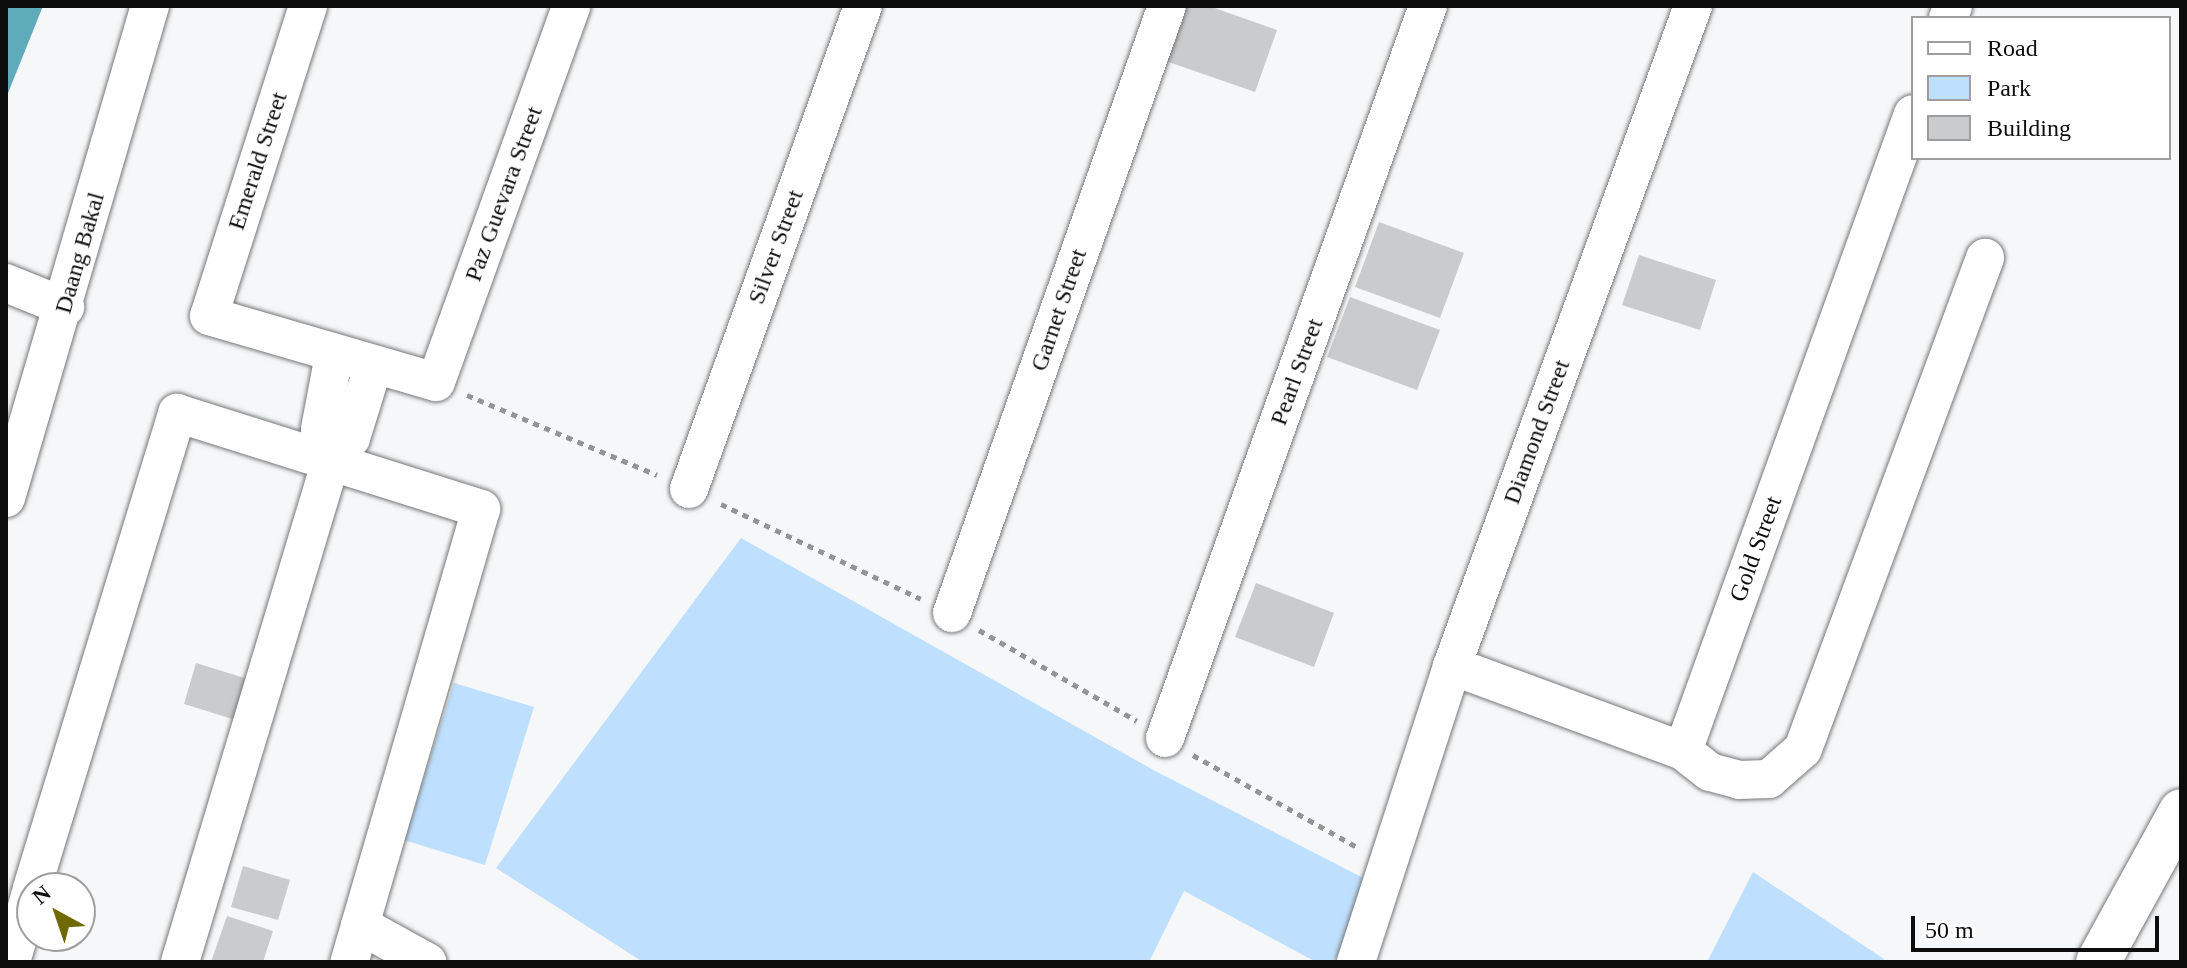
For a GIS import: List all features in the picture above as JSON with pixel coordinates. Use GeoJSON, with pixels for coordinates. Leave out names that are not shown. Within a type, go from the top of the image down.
{"type":"FeatureCollection","features":[{"type":"Feature","properties":{"kind":"main road"},"geometry":{"type":"LineString","coordinates":[[2098,962],[2181,811]]}},
{"type":"Feature","properties":{"kind":"street","name":"Daang Bakal"},"geometry":{"type":"LineString","coordinates":[[6,498],[65,307],[150,6]]}},
{"type":"Feature","properties":{"kind":"street","name":"Emerald Street"},"geometry":{"type":"LineString","coordinates":[[308,6],[209,316],[334,355]]}},
{"type":"Feature","properties":{"kind":"street","name":"Paz Guevara Street"},"geometry":{"type":"LineString","coordinates":[[373,367],[436,382],[571,6]]}},
{"type":"Feature","properties":{"kind":"street","name":"Silver Street"},"geometry":{"type":"LineString","coordinates":[[689,489],[863,6]]}},
{"type":"Feature","properties":{"kind":"street","name":"Garnet Street"},"geometry":{"type":"LineString","coordinates":[[952,613],[1167,6]]}},
{"type":"Feature","properties":{"kind":"street","name":"Pearl Street"},"geometry":{"type":"LineString","coordinates":[[1165,738],[1428,6]]}},
{"type":"Feature","properties":{"kind":"street","name":"Diamond Street"},"geometry":{"type":"LineString","coordinates":[[1356,962],[1386,859],[1452,666],[1693,6]]}},
{"type":"Feature","properties":{"kind":"street","name":"Gold Street"},"geometry":{"type":"LineString","coordinates":[[1683,751],[1911,120]]}},
{"type":"Feature","properties":{"kind":"street"},"geometry":{"type":"LineString","coordinates":[[1452,666],[1683,751],[1710,772],[1739,780],[1769,779],[1803,749],[1985,258]]}},
{"type":"Feature","properties":{"kind":"street"},"geometry":{"type":"LineString","coordinates":[[6,283],[65,307]]}},
{"type":"Feature","properties":{"kind":"street"},"geometry":{"type":"LineString","coordinates":[[180,962],[332,457],[351,438],[373,367],[334,355],[320,429],[332,457]]}},
{"type":"Feature","properties":{"kind":"street"},"geometry":{"type":"LineString","coordinates":[[37,872],[177,413],[332,457],[481,509],[349,962]]}},
{"type":"Feature","properties":{"kind":"street"},"geometry":{"type":"LineString","coordinates":[[360,925],[427,962]]}},
{"type":"Feature","properties":{"kind":"green space"},"geometry":{"type":"Polygon","coordinates":[[[741,538],[1157,772],[1373,883],[1334,962],[1316,962],[1184,891],[1149,962],[643,962],[496,868],[741,538]]]}},
{"type":"Feature","properties":{"kind":"green space"},"geometry":{"type":"Polygon","coordinates":[[[454,683],[534,707],[485,865],[404,840],[454,683]]]}},
{"type":"Feature","properties":{"kind":"green space"},"geometry":{"type":"Polygon","coordinates":[[[1753,872],[1884,959],[1882,962],[1707,962],[1753,872]]]}},
{"type":"Feature","properties":{"kind":"shaded area"},"geometry":{"type":"Polygon","coordinates":[[[6,6],[43,6],[6,98],[6,6]]]}},
{"type":"Feature","properties":{"kind":"building"},"geometry":{"type":"Polygon","coordinates":[[[1182,6],[1209,6],[1277,30],[1255,92],[1163,60],[1182,6]]]}},
{"type":"Feature","properties":{"kind":"building"},"geometry":{"type":"Polygon","coordinates":[[[1379,222],[1464,253],[1440,318],[1355,287],[1379,222]]]}},
{"type":"Feature","properties":{"kind":"building"},"geometry":{"type":"Polygon","coordinates":[[[1639,255],[1716,280],[1700,330],[1622,305],[1639,255]]]}},
{"type":"Feature","properties":{"kind":"building"},"geometry":{"type":"Polygon","coordinates":[[[1350,297],[1440,330],[1417,390],[1327,357],[1350,297]]]}},
{"type":"Feature","properties":{"kind":"building"},"geometry":{"type":"Polygon","coordinates":[[[1256,583],[1334,613],[1314,667],[1235,637],[1256,583]]]}},
{"type":"Feature","properties":{"kind":"building"},"geometry":{"type":"Polygon","coordinates":[[[196,663],[251,680],[239,721],[184,704],[196,663]]]}},
{"type":"Feature","properties":{"kind":"building"},"geometry":{"type":"Polygon","coordinates":[[[243,866],[290,880],[278,920],[231,907],[243,866]]]}},
{"type":"Feature","properties":{"kind":"building"},"geometry":{"type":"Polygon","coordinates":[[[227,916],[273,931],[263,962],[211,962],[227,916]]]}}]}
